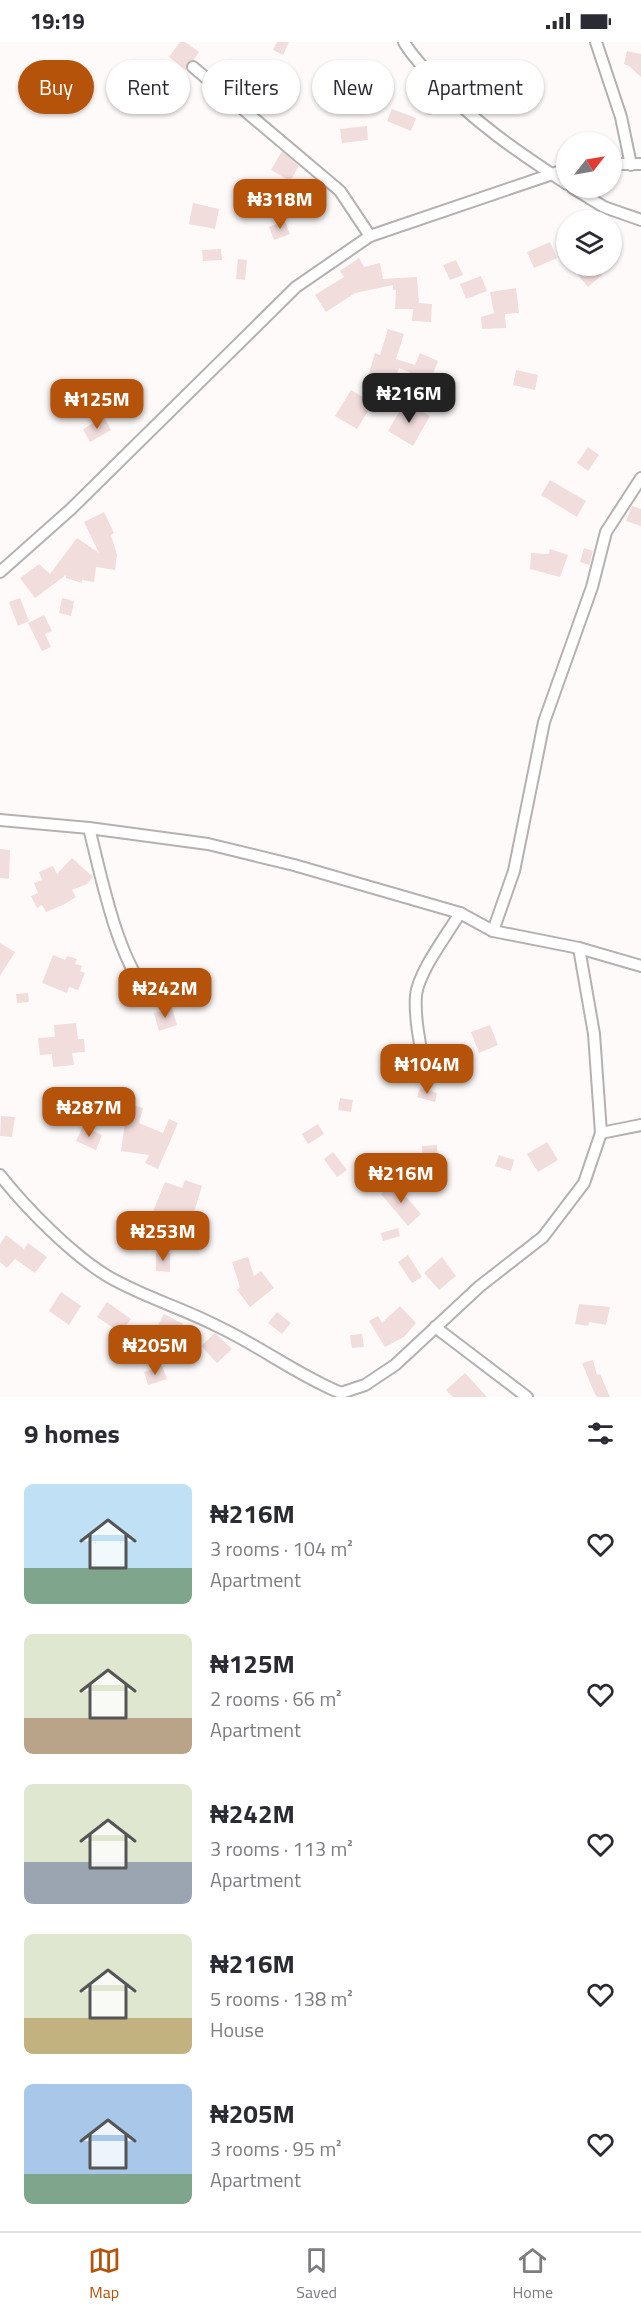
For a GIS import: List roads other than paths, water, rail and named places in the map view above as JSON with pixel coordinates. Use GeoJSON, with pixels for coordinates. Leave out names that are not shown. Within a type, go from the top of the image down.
{"type":"FeatureCollection","features":[{"type":"Feature","properties":{"kind":"street"},"geometry":{"type":"LineString","coordinates":[[596,42],[636,164]]}},
{"type":"Feature","properties":{"kind":"street"},"geometry":{"type":"LineString","coordinates":[[403,43],[458,105],[504,143],[556,176]]}},
{"type":"Feature","properties":{"kind":"street"},"geometry":{"type":"LineString","coordinates":[[193,67],[340,190],[370,236]]}},
{"type":"Feature","properties":{"kind":"street"},"geometry":{"type":"LineString","coordinates":[[0,572],[70,509],[296,287],[370,236],[556,173]]}},
{"type":"Feature","properties":{"kind":"street"},"geometry":{"type":"LineString","coordinates":[[589,198],[603,207],[641,219]]}},
{"type":"Feature","properties":{"kind":"street"},"geometry":{"type":"LineString","coordinates":[[493,931],[514,871],[544,722],[592,587],[606,532],[641,478]]}},
{"type":"Feature","properties":{"kind":"street"},"geometry":{"type":"LineString","coordinates":[[0,820],[89,828],[207,844],[294,864],[460,913],[493,931],[579,948],[641,966]]}},
{"type":"Feature","properties":{"kind":"street"},"geometry":{"type":"LineString","coordinates":[[89,828],[113,921],[142,989],[153,1000]]}},
{"type":"Feature","properties":{"kind":"street"},"geometry":{"type":"LineString","coordinates":[[426,1078],[418,1029],[416,994],[423,975],[460,913]]}},
{"type":"Feature","properties":{"kind":"street"},"geometry":{"type":"LineString","coordinates":[[0,1175],[19,1198],[64,1241],[108,1276],[217,1325],[319,1384],[341,1393],[365,1385],[395,1365],[480,1286],[543,1237],[584,1183],[601,1133],[594,1034],[579,948]]}},
{"type":"Feature","properties":{"kind":"street"},"geometry":{"type":"LineString","coordinates":[[601,1133],[641,1125]]}},
{"type":"Feature","properties":{"kind":"street"},"geometry":{"type":"LineString","coordinates":[[435,1327],[526,1397]]}}]}
